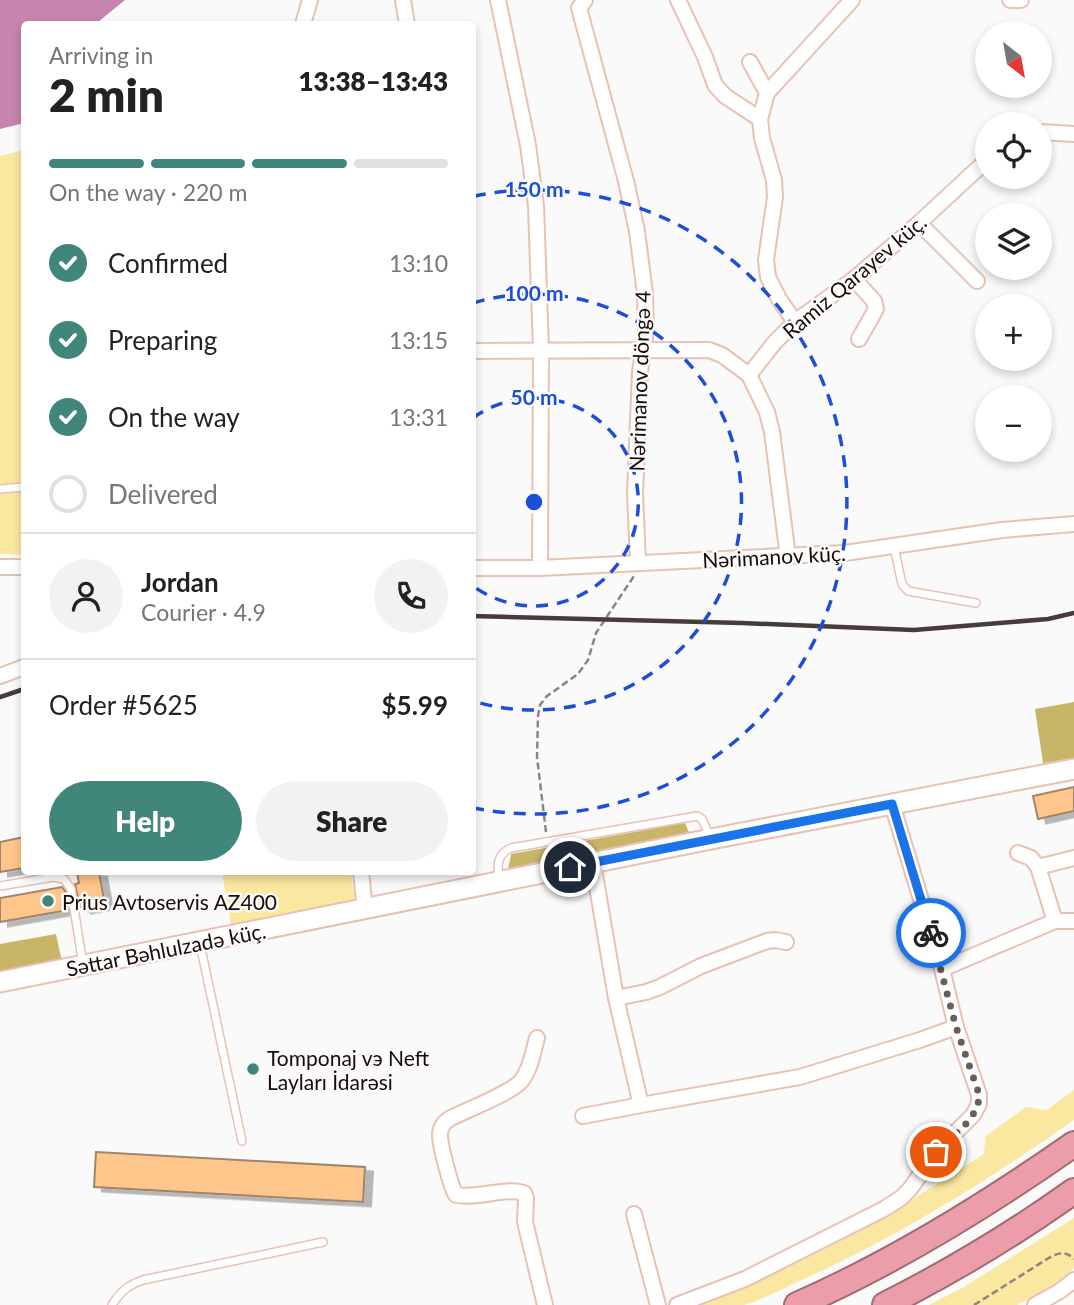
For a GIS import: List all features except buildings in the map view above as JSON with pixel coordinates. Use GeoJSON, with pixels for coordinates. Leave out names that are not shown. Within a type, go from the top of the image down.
{"type":"FeatureCollection","features":[{"type":"Feature","properties":{"kind":"highway"},"geometry":{"type":"LineString","coordinates":[[797,1305],[947,1227],[1074,1144]]}},
{"type":"Feature","properties":{"kind":"highway"},"geometry":{"type":"LineString","coordinates":[[885,1305],[967,1261],[1074,1191]]}},
{"type":"Feature","properties":{"kind":"main road","name":"Səttar Bəhlulzadə küç."},"geometry":{"type":"LineString","coordinates":[[0,982],[1074,769]]}},
{"type":"Feature","properties":{"kind":"street"},"geometry":{"type":"LineString","coordinates":[[304,21],[310,0]]}},
{"type":"Feature","properties":{"kind":"street"},"geometry":{"type":"LineString","coordinates":[[403,0],[406,21]]}},
{"type":"Feature","properties":{"kind":"street"},"geometry":{"type":"LineString","coordinates":[[498,0],[528,145],[534,194],[541,351],[540,568]]}},
{"type":"Feature","properties":{"kind":"street","name":"Nərimanov döngə 4"},"geometry":{"type":"LineString","coordinates":[[585,0],[579,8],[626,181],[637,231],[645,294],[646,330],[640,372],[635,494],[638,563]]}},
{"type":"Feature","properties":{"kind":"street"},"geometry":{"type":"LineString","coordinates":[[678,0],[715,85],[725,96],[760,120]]}},
{"type":"Feature","properties":{"kind":"street"},"geometry":{"type":"LineString","coordinates":[[795,322],[779,299],[768,276],[766,260],[775,197],[774,180],[762,138],[760,120],[767,93],[852,0]]}},
{"type":"Feature","properties":{"kind":"street"},"geometry":{"type":"LineString","coordinates":[[1010,0],[1021,0]]}},
{"type":"Feature","properties":{"kind":"street"},"geometry":{"type":"LineString","coordinates":[[750,62],[767,93]]}},
{"type":"Feature","properties":{"kind":"street"},"geometry":{"type":"LineString","coordinates":[[1052,133],[1074,134]]}},
{"type":"Feature","properties":{"kind":"street","name":"Ramiz Qarayev küç."},"geometry":{"type":"LineString","coordinates":[[749,375],[795,322],[854,279],[975,171]]}},
{"type":"Feature","properties":{"kind":"street"},"geometry":{"type":"LineString","coordinates":[[919,223],[977,281]]}},
{"type":"Feature","properties":{"kind":"street"},"geometry":{"type":"LineString","coordinates":[[854,279],[874,301],[876,309],[859,339]]}},
{"type":"Feature","properties":{"kind":"street"},"geometry":{"type":"LineString","coordinates":[[476,351],[709,349],[722,355],[749,375],[767,412],[789,557]]}},
{"type":"Feature","properties":{"kind":"street","name":"Nərimanov küç."},"geometry":{"type":"LineString","coordinates":[[476,568],[540,568],[845,553],[1002,530],[1074,524]]}},
{"type":"Feature","properties":{"kind":"street"},"geometry":{"type":"LineString","coordinates":[[0,567],[21,567]]}},
{"type":"Feature","properties":{"kind":"street"},"geometry":{"type":"LineString","coordinates":[[0,676],[21,668]]}},
{"type":"Feature","properties":{"kind":"street"},"geometry":{"type":"LineString","coordinates":[[677,1305],[745,1279],[901,1198],[936,1152],[973,1115],[979,1104],[979,1094],[956,1027],[942,970],[892,804]]}},
{"type":"Feature","properties":{"kind":"street"},"geometry":{"type":"LineString","coordinates":[[1018,853],[1031,858],[1038,866],[1055,921]]}},
{"type":"Feature","properties":{"kind":"street"},"geometry":{"type":"LineString","coordinates":[[1038,866],[1074,858]]}},
{"type":"Feature","properties":{"kind":"street"},"geometry":{"type":"LineString","coordinates":[[593,863],[617,999],[641,1105]]}},
{"type":"Feature","properties":{"kind":"street"},"geometry":{"type":"LineString","coordinates":[[362,875],[365,910]]}},
{"type":"Feature","properties":{"kind":"street"},"geometry":{"type":"LineString","coordinates":[[942,970],[1055,921],[1074,921]]}},
{"type":"Feature","properties":{"kind":"street"},"geometry":{"type":"LineString","coordinates":[[617,999],[653,990],[701,966],[767,941],[786,942]]}},
{"type":"Feature","properties":{"kind":"street"},"geometry":{"type":"LineString","coordinates":[[583,1116],[800,1077],[956,1027]]}},
{"type":"Feature","properties":{"kind":"street"},"geometry":{"type":"LineString","coordinates":[[537,1038],[527,1071],[520,1083],[449,1119],[441,1126],[439,1136],[456,1195],[516,1191],[524,1193],[525,1222],[545,1305]]}},
{"type":"Feature","properties":{"kind":"street"},"geometry":{"type":"LineString","coordinates":[[634,1214],[658,1305]]}},
{"type":"Feature","properties":{"kind":"street"},"geometry":{"type":"LineString","coordinates":[[1035,1305],[1074,1280]]}},
{"type":"Feature","properties":{"kind":"lane"},"geometry":{"type":"LineString","coordinates":[[0,489],[21,487]]}},
{"type":"Feature","properties":{"kind":"lane"},"geometry":{"type":"LineString","coordinates":[[894,547],[902,584],[908,591],[976,603]]}},
{"type":"Feature","properties":{"kind":"lane"},"geometry":{"type":"LineString","coordinates":[[499,882],[499,858],[504,851],[511,848],[697,816],[702,819],[711,839]]}},
{"type":"Feature","properties":{"kind":"lane"},"geometry":{"type":"LineString","coordinates":[[0,887],[53,877],[64,879],[71,889],[83,966]]}},
{"type":"Feature","properties":{"kind":"lane"},"geometry":{"type":"LineString","coordinates":[[200,943],[242,1141]]}},
{"type":"Feature","properties":{"kind":"lane"},"geometry":{"type":"LineString","coordinates":[[112,1305],[119,1293],[131,1284],[143,1280],[323,1242]]}},
{"type":"Feature","properties":{"kind":"path"},"geometry":{"type":"LineString","coordinates":[[547,841],[537,757],[540,705],[547,696],[578,674],[588,660],[596,633],[634,578],[638,563]]}},
{"type":"Feature","properties":{"kind":"path"},"geometry":{"type":"LineString","coordinates":[[974,1305],[1052,1256],[1062,1252],[1074,1259]]}},
{"type":"Feature","properties":{"kind":"shaded area"},"geometry":{"type":"Polygon","coordinates":[[[0,0],[125,0],[99,21],[21,21],[21,124],[0,129],[0,0]]]}},
{"type":"Feature","properties":{"kind":"shaded area"},"geometry":{"type":"Polygon","coordinates":[[[21,151],[21,555],[0,554],[0,156],[21,151]]]}},
{"type":"Feature","properties":{"kind":"shaded area"},"geometry":{"type":"Polygon","coordinates":[[[1074,702],[1074,758],[1043,763],[1035,709],[1074,702]]]}},
{"type":"Feature","properties":{"kind":"shaded area"},"geometry":{"type":"Polygon","coordinates":[[[685,823],[691,837],[508,870],[511,854],[685,823]]]}},
{"type":"Feature","properties":{"kind":"shaded area"},"geometry":{"type":"Polygon","coordinates":[[[223,875],[351,875],[355,901],[231,925],[223,875]]]}},
{"type":"Feature","properties":{"kind":"shaded area"},"geometry":{"type":"Polygon","coordinates":[[[56,934],[62,962],[0,974],[0,944],[56,934]]]}},
{"type":"Feature","properties":{"kind":"shaded area"},"geometry":{"type":"Polygon","coordinates":[[[1074,1090],[1074,1120],[974,1187],[905,1228],[755,1301],[743,1305],[700,1305],[791,1266],[892,1211],[984,1154],[986,1136],[1026,1107],[1047,1110],[1074,1090]]]}},
{"type":"Feature","properties":{"kind":"shaded area"},"geometry":{"type":"Polygon","coordinates":[[[1074,1218],[1074,1268],[1050,1288],[1017,1305],[929,1305],[962,1288],[1074,1218]]]}},
{"type":"Feature","properties":{"kind":"railway"},"geometry":{"type":"LineString","coordinates":[[476,616],[914,630],[1048,619],[1074,613]]}},
{"type":"Feature","properties":{"kind":"railway"},"geometry":{"type":"LineString","coordinates":[[0,697],[21,690]]}},
{"type":"Feature","properties":{"kind":"way so far"},"geometry":{"type":"LineString","coordinates":[[931,933],[956,1027],[979,1094],[979,1104],[973,1115],[936,1152]]}},
{"type":"Feature","properties":{"kind":"place","name":"Prius Avtoservis AZ400"},"geometry":{"type":"Point","coordinates":[48,901]}},
{"type":"Feature","properties":{"kind":"place","name":"Tomponaj vэ Neft Layları İdarəsi"},"geometry":{"type":"Point","coordinates":[253,1069]}},
{"type":"Feature","properties":{"kind":"route"},"geometry":{"type":"LineString","coordinates":[[570,867],[892,804],[931,933]]}}]}
